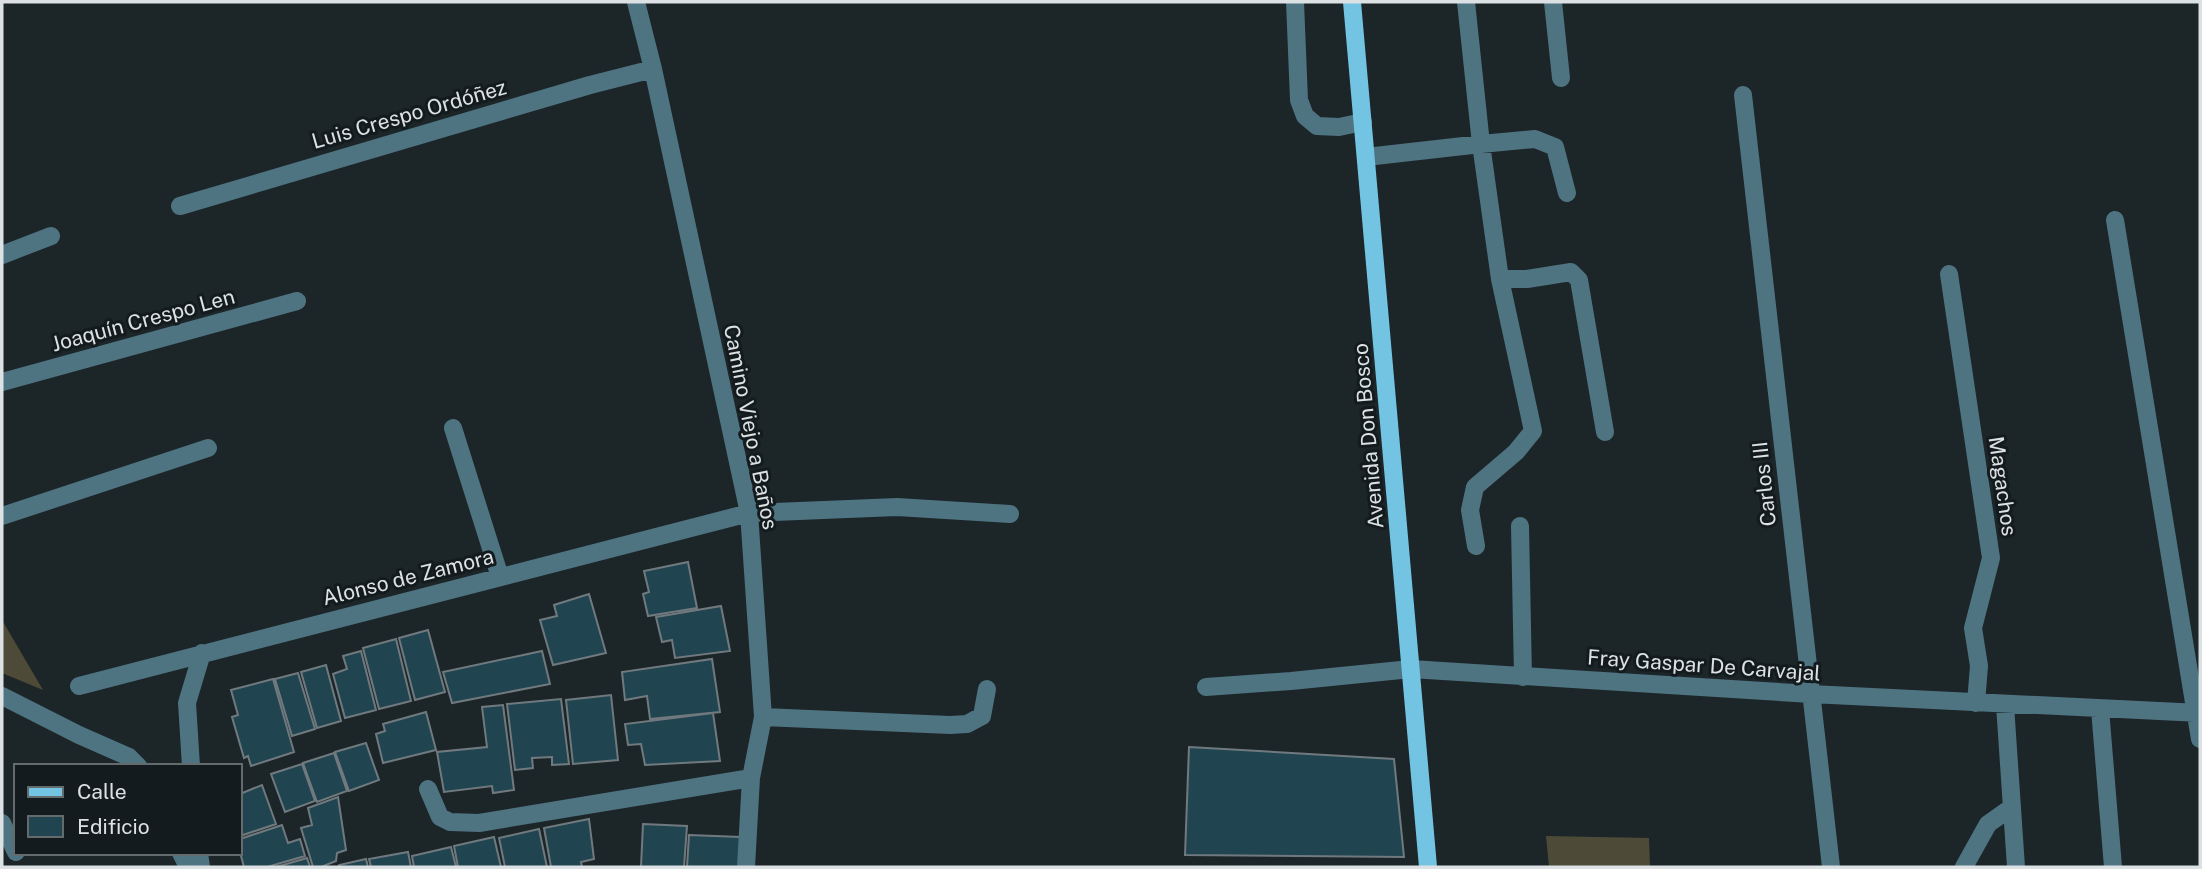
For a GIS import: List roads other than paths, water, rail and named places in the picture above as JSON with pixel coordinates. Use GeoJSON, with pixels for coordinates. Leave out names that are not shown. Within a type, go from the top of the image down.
{"type":"FeatureCollection","features":[{"type":"Feature","properties":{"kind":"main road","name":"Avenida Don Bosco"},"geometry":{"type":"LineString","coordinates":[[1352,2],[1428,867]]}},
{"type":"Feature","properties":{"kind":"street","name":"Camino Viejo a Baños"},"geometry":{"type":"LineString","coordinates":[[636,2],[653,69],[749,513],[763,717],[751,778],[746,867]]}},
{"type":"Feature","properties":{"kind":"street"},"geometry":{"type":"LineString","coordinates":[[1295,2],[1299,100],[1305,116],[1317,126],[1339,127],[1363,122]]}},
{"type":"Feature","properties":{"kind":"street"},"geometry":{"type":"LineString","coordinates":[[1466,2],[1481,144],[1500,279],[1533,431],[1516,452],[1475,487],[1470,510],[1476,546]]}},
{"type":"Feature","properties":{"kind":"street"},"geometry":{"type":"LineString","coordinates":[[1553,2],[1561,78]]}},
{"type":"Feature","properties":{"kind":"street","name":"Luis Crespo Ordóñez"},"geometry":{"type":"LineString","coordinates":[[180,206],[590,85],[653,69]]}},
{"type":"Feature","properties":{"kind":"street","name":"Carlos III"},"geometry":{"type":"LineString","coordinates":[[1743,95],[1831,867]]}},
{"type":"Feature","properties":{"kind":"street"},"geometry":{"type":"LineString","coordinates":[[1366,157],[1535,139],[1555,147],[1567,193]]}},
{"type":"Feature","properties":{"kind":"street"},"geometry":{"type":"LineString","coordinates":[[2115,220],[2199,713],[2200,739]]}},
{"type":"Feature","properties":{"kind":"street"},"geometry":{"type":"LineString","coordinates":[[2,255],[51,236]]}},
{"type":"Feature","properties":{"kind":"street"},"geometry":{"type":"LineString","coordinates":[[1500,279],[1527,279],[1571,272],[1579,280],[1605,432]]}},
{"type":"Feature","properties":{"kind":"street","name":"Magachos"},"geometry":{"type":"LineString","coordinates":[[1949,274],[1991,558],[1973,628],[1979,666],[1976,704]]}},
{"type":"Feature","properties":{"kind":"street","name":"Joaquín Crespo Len"},"geometry":{"type":"LineString","coordinates":[[2,383],[297,301]]}},
{"type":"Feature","properties":{"kind":"street"},"geometry":{"type":"LineString","coordinates":[[453,428],[500,577]]}},
{"type":"Feature","properties":{"kind":"street"},"geometry":{"type":"LineString","coordinates":[[2,516],[208,448]]}},
{"type":"Feature","properties":{"kind":"street","name":"Alonso de Zamora"},"geometry":{"type":"LineString","coordinates":[[79,686],[749,513],[897,507],[1010,513]]}},
{"type":"Feature","properties":{"kind":"street"},"geometry":{"type":"LineString","coordinates":[[1520,526],[1524,677]]}},
{"type":"Feature","properties":{"kind":"street"},"geometry":{"type":"LineString","coordinates":[[191,764],[187,703],[202,653]]}},
{"type":"Feature","properties":{"kind":"street","name":"Fray Gaspar De Carvajal"},"geometry":{"type":"LineString","coordinates":[[1206,687],[1411,669],[1976,704],[2199,713]]}},
{"type":"Feature","properties":{"kind":"street"},"geometry":{"type":"LineString","coordinates":[[763,717],[967,724],[982,716],[987,689]]}},
{"type":"Feature","properties":{"kind":"street"},"geometry":{"type":"LineString","coordinates":[[2,696],[129,757],[136,764]]}},
{"type":"Feature","properties":{"kind":"street"},"geometry":{"type":"LineString","coordinates":[[2005,705],[2016,867]]}},
{"type":"Feature","properties":{"kind":"street"},"geometry":{"type":"LineString","coordinates":[[2100,709],[2113,867]]}},
{"type":"Feature","properties":{"kind":"street"},"geometry":{"type":"LineString","coordinates":[[428,789],[440,817],[450,822],[479,822],[751,778]]}},
{"type":"Feature","properties":{"kind":"street"},"geometry":{"type":"LineString","coordinates":[[1964,867],[1988,824],[2012,807]]}},
{"type":"Feature","properties":{"kind":"street"},"geometry":{"type":"LineString","coordinates":[[2,823],[14,849]]}}]}
